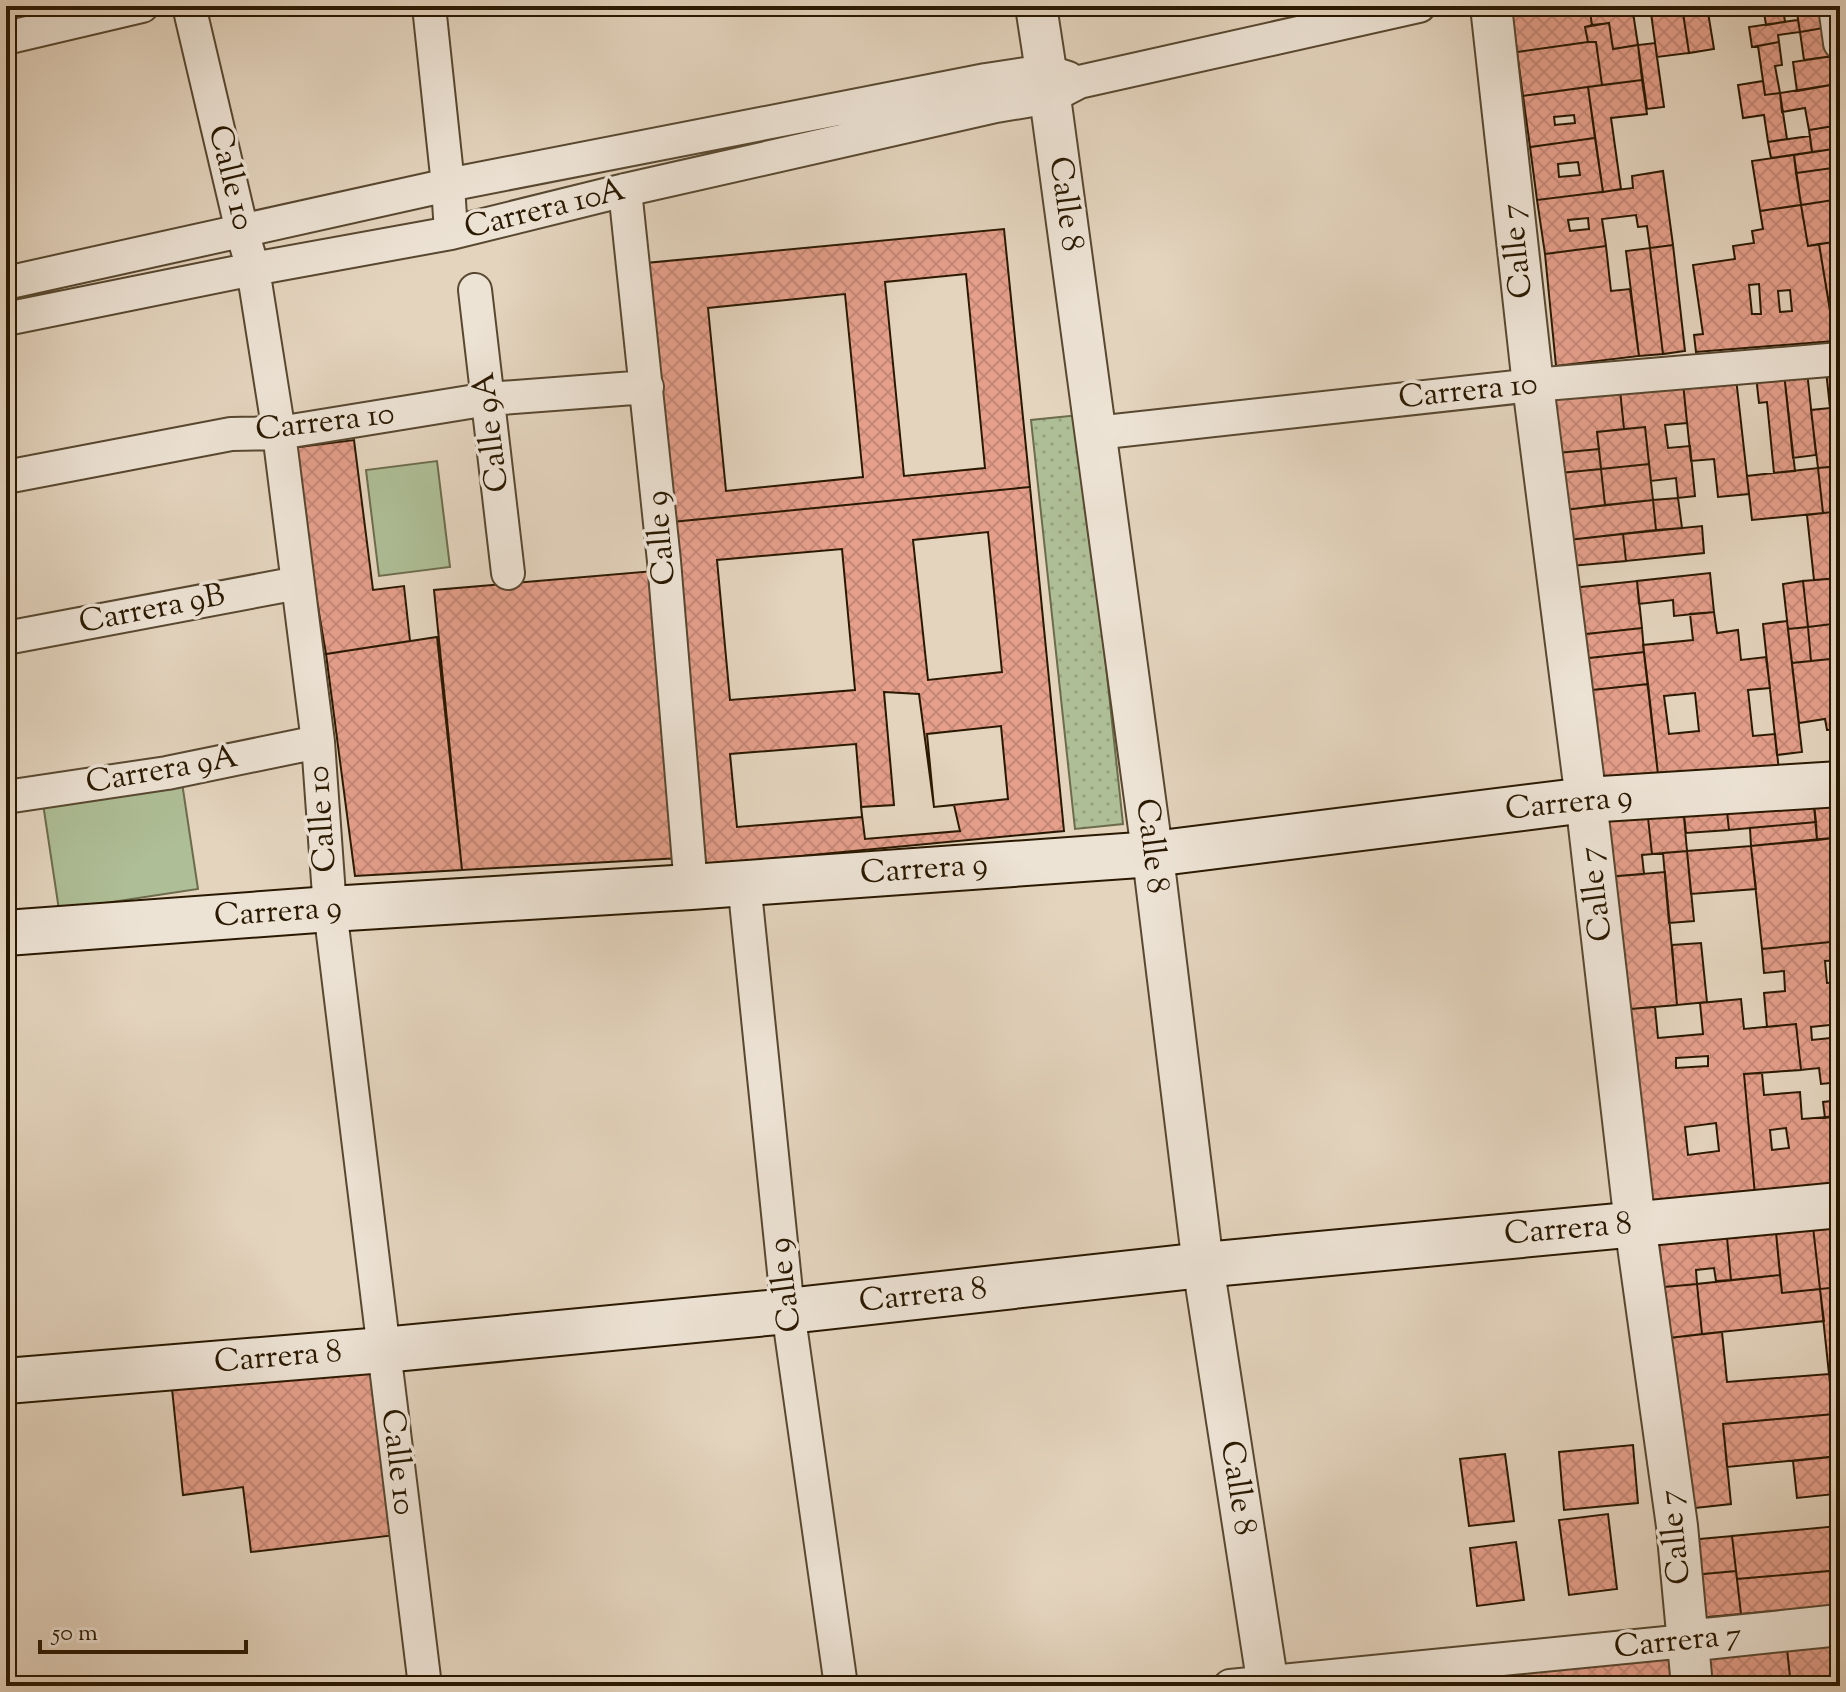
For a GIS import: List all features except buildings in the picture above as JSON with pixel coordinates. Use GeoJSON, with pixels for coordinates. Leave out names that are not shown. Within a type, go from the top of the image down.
{"type":"FeatureCollection","features":[{"type":"Feature","properties":{"kind":"main road","name":"Carrera 9"},"geometry":{"type":"LineString","coordinates":[[6,933],[1153,854],[1586,800],[1840,784]]}},
{"type":"Feature","properties":{"kind":"main road","name":"Carrera 8"},"geometry":{"type":"LineString","coordinates":[[6,1381],[383,1350],[788,1311],[1203,1265],[1840,1205]]}},
{"type":"Feature","properties":{"kind":"street"},"geometry":{"type":"LineString","coordinates":[[6,38],[142,6]]}},
{"type":"Feature","properties":{"kind":"street","name":"Calle 10"},"geometry":{"type":"LineString","coordinates":[[189,6],[253,269],[279,433],[318,742],[330,909],[425,1686]]}},
{"type":"Feature","properties":{"kind":"street"},"geometry":{"type":"LineString","coordinates":[[429,6],[451,233]]}},
{"type":"Feature","properties":{"kind":"street","name":"Calle 8"},"geometry":{"type":"LineString","coordinates":[[1036,6],[1059,83],[1096,433],[1153,854],[1255,1685]]}},
{"type":"Feature","properties":{"kind":"street","name":"Carrera 10A"},"geometry":{"type":"LineString","coordinates":[[6,319],[451,233],[996,106],[1059,83],[1419,6]]}},
{"type":"Feature","properties":{"kind":"street","name":"Calle 7"},"geometry":{"type":"LineString","coordinates":[[1491,6],[1533,385],[1586,800],[1635,1224],[1677,1526],[1692,1686]]}},
{"type":"Feature","properties":{"kind":"street"},"geometry":{"type":"LineString","coordinates":[[1835,6],[1840,43]]}},
{"type":"Feature","properties":{"kind":"street","name":"Carrera 10A"},"geometry":{"type":"LineString","coordinates":[[6,283],[448,185],[986,80],[1059,83]]}},
{"type":"Feature","properties":{"kind":"street","name":"Calle 9"},"geometry":{"type":"LineString","coordinates":[[625,190],[666,577],[691,887]]}},
{"type":"Feature","properties":{"kind":"street","name":"Calle 9A"},"geometry":{"type":"LineString","coordinates":[[475,290],[508,573]]}},
{"type":"Feature","properties":{"kind":"street","name":"Carrera 10"},"geometry":{"type":"LineString","coordinates":[[1096,433],[1533,385],[1840,359]]}},
{"type":"Feature","properties":{"kind":"street","name":"Carrera 10"},"geometry":{"type":"LineString","coordinates":[[6,477],[231,434],[279,433],[488,399],[647,387]]}},
{"type":"Feature","properties":{"kind":"street","name":"Carrera 9B"},"geometry":{"type":"LineString","coordinates":[[6,638],[298,583]]}},
{"type":"Feature","properties":{"kind":"street","name":"Carrera 9A"},"geometry":{"type":"LineString","coordinates":[[6,797],[167,773],[318,742]]}},
{"type":"Feature","properties":{"kind":"street","name":"Calle 9"},"geometry":{"type":"LineString","coordinates":[[744,882],[788,1311],[841,1686]]}},
{"type":"Feature","properties":{"kind":"street","name":"Carrera 7"},"geometry":{"type":"LineString","coordinates":[[1255,1685],[1840,1625]]}},
{"type":"Feature","properties":{"kind":"green space"},"geometry":{"type":"Polygon","coordinates":[[[1079,415],[1123,824],[1075,829],[1031,420],[1079,415]]]}},
{"type":"Feature","properties":{"kind":"green space"},"geometry":{"type":"Polygon","coordinates":[[[437,461],[450,567],[379,576],[366,470],[437,461]]]}},
{"type":"Feature","properties":{"kind":"green space"},"geometry":{"type":"Polygon","coordinates":[[[181,776],[198,889],[59,910],[42,797],[181,776]]]}}]}
